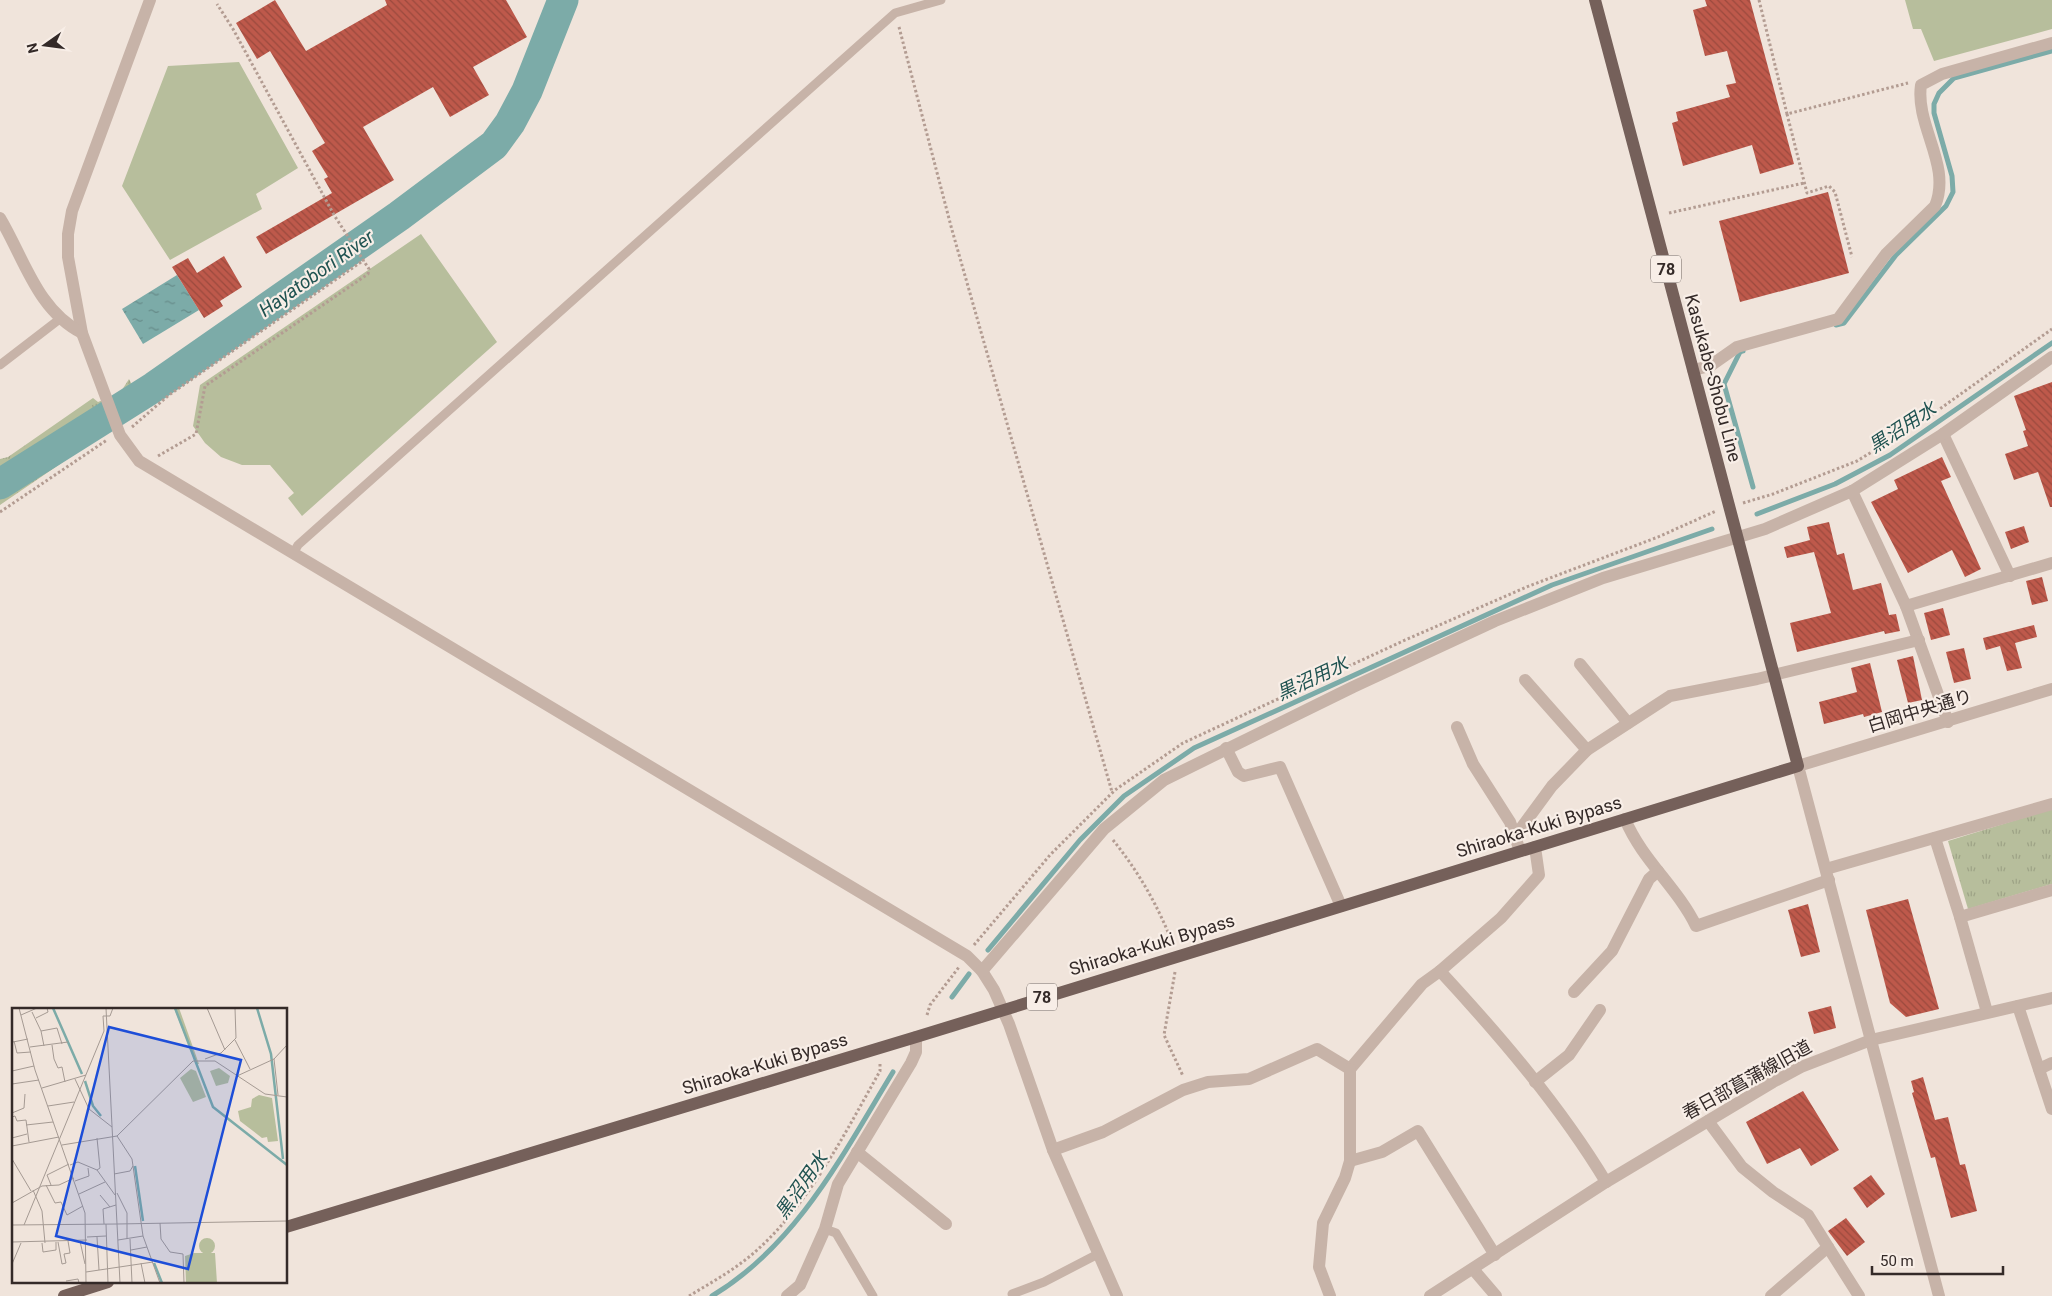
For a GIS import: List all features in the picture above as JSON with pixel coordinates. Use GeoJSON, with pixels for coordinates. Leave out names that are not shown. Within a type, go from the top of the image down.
{"type":"FeatureCollection","features":[{"type":"Feature","properties":{"kind":"main road","name":"Kasukabe-Shobu Line"},"geometry":{"type":"LineString","coordinates":[[1594,0],[1798,766]]}},
{"type":"Feature","properties":{"kind":"main road","name":"Shiraoka-Kuki Bypass"},"geometry":{"type":"LineString","coordinates":[[288,1226],[916,1037],[1798,766]]}},
{"type":"Feature","properties":{"kind":"main road"},"geometry":{"type":"LineString","coordinates":[[64,1296],[102,1284]]}},
{"type":"Feature","properties":{"kind":"street"},"geometry":{"type":"LineString","coordinates":[[150,0],[72,211],[68,234],[68,257],[82,333],[118,432],[139,461],[294,552],[966,956],[982,971],[1002,1010],[1053,1150],[1117,1296]]}},
{"type":"Feature","properties":{"kind":"street"},"geometry":{"type":"LineString","coordinates":[[1693,370],[1710,366],[1736,347],[1838,320],[1886,254],[1935,206],[1940,176],[1919,99],[1921,85],[1942,74],[2052,43]]}},
{"type":"Feature","properties":{"kind":"street"},"geometry":{"type":"LineString","coordinates":[[0,218],[42,297],[70,327],[82,333]]}},
{"type":"Feature","properties":{"kind":"street"},"geometry":{"type":"LineString","coordinates":[[982,971],[1104,829],[1164,780],[1226,748],[1495,620],[1603,578],[1738,538],[1852,492],[1943,434],[2052,357]]}},
{"type":"Feature","properties":{"kind":"street"},"geometry":{"type":"LineString","coordinates":[[1943,434],[2010,576]]}},
{"type":"Feature","properties":{"kind":"street"},"geometry":{"type":"LineString","coordinates":[[1852,492],[1906,606],[1948,722]]}},
{"type":"Feature","properties":{"kind":"street"},"geometry":{"type":"LineString","coordinates":[[1906,606],[2052,564]]}},
{"type":"Feature","properties":{"kind":"street"},"geometry":{"type":"LineString","coordinates":[[1516,835],[1552,786],[1587,750],[1670,696],[1919,640]]}},
{"type":"Feature","properties":{"kind":"street"},"geometry":{"type":"LineString","coordinates":[[1580,664],[1628,723]]}},
{"type":"Feature","properties":{"kind":"street"},"geometry":{"type":"LineString","coordinates":[[1525,680],[1587,750]]}},
{"type":"Feature","properties":{"kind":"street","name":"白岡中央通り"},"geometry":{"type":"LineString","coordinates":[[1798,766],[2052,689]]}},
{"type":"Feature","properties":{"kind":"street"},"geometry":{"type":"LineString","coordinates":[[1458,727],[1473,764],[1516,835],[1520,851]]}},
{"type":"Feature","properties":{"kind":"street"},"geometry":{"type":"LineString","coordinates":[[1226,748],[1238,772],[1244,776],[1280,768],[1341,906]]}},
{"type":"Feature","properties":{"kind":"street"},"geometry":{"type":"LineString","coordinates":[[1798,766],[1939,1296]]}},
{"type":"Feature","properties":{"kind":"street"},"geometry":{"type":"LineString","coordinates":[[1625,819],[1633,838],[1687,906],[1696,926],[1827,875],[1935,838],[2052,804]]}},
{"type":"Feature","properties":{"kind":"street"},"geometry":{"type":"LineString","coordinates":[[1935,838],[1960,916],[1987,1012]]}},
{"type":"Feature","properties":{"kind":"street"},"geometry":{"type":"LineString","coordinates":[[1330,1296],[1319,1268],[1323,1223],[1345,1178],[1350,1161],[1350,1070],[1422,984],[1440,972],[1501,918],[1539,875],[1535,847]]}},
{"type":"Feature","properties":{"kind":"street"},"geometry":{"type":"LineString","coordinates":[[1574,992],[1612,951],[1649,879],[1658,871]]}},
{"type":"Feature","properties":{"kind":"street"},"geometry":{"type":"LineString","coordinates":[[1960,916],[2052,890]]}},
{"type":"Feature","properties":{"kind":"street"},"geometry":{"type":"LineString","coordinates":[[1440,972],[1488,1023],[1535,1082],[1606,1182]]}},
{"type":"Feature","properties":{"kind":"street","name":"春日部菖蒲線旧道"},"geometry":{"type":"LineString","coordinates":[[1430,1296],[1606,1182],[1801,1067],[1871,1040],[2052,998]]}},
{"type":"Feature","properties":{"kind":"street"},"geometry":{"type":"LineString","coordinates":[[2018,1006],[2052,1109]]}},
{"type":"Feature","properties":{"kind":"street"},"geometry":{"type":"LineString","coordinates":[[1535,1082],[1569,1055],[1600,1010]]}},
{"type":"Feature","properties":{"kind":"street"},"geometry":{"type":"LineString","coordinates":[[787,1296],[800,1285],[825,1228],[838,1184],[912,1063],[916,1052],[916,1037]]}},
{"type":"Feature","properties":{"kind":"street"},"geometry":{"type":"LineString","coordinates":[[1053,1150],[1102,1132],[1188,1088],[1208,1082],[1249,1079],[1317,1049],[1350,1070]]}},
{"type":"Feature","properties":{"kind":"street"},"geometry":{"type":"LineString","coordinates":[[2039,1069],[2052,1063]]}},
{"type":"Feature","properties":{"kind":"street"},"geometry":{"type":"LineString","coordinates":[[1708,1121],[1742,1168],[1772,1192],[1808,1215],[1859,1296]]}},
{"type":"Feature","properties":{"kind":"street"},"geometry":{"type":"LineString","coordinates":[[1350,1161],[1382,1152],[1418,1131],[1495,1255]]}},
{"type":"Feature","properties":{"kind":"street"},"geometry":{"type":"LineString","coordinates":[[857,1152],[946,1224]]}},
{"type":"Feature","properties":{"kind":"street"},"geometry":{"type":"LineString","coordinates":[[1771,1296],[1828,1247]]}},
{"type":"Feature","properties":{"kind":"street"},"geometry":{"type":"LineString","coordinates":[[1473,1269],[1496,1296]]}},
{"type":"Feature","properties":{"kind":"lane"},"geometry":{"type":"LineString","coordinates":[[294,552],[298,546],[895,13],[942,0]]}},
{"type":"Feature","properties":{"kind":"lane"},"geometry":{"type":"LineString","coordinates":[[0,365],[61,318]]}},
{"type":"Feature","properties":{"kind":"lane"},"geometry":{"type":"LineString","coordinates":[[825,1228],[836,1233],[873,1296]]}},
{"type":"Feature","properties":{"kind":"lane"},"geometry":{"type":"LineString","coordinates":[[1012,1294],[1044,1282],[1098,1254]]}},
{"type":"Feature","properties":{"kind":"path"},"geometry":{"type":"LineString","coordinates":[[1759,0],[1807,193],[1830,186],[1835,192],[1852,257]]}},
{"type":"Feature","properties":{"kind":"path"},"geometry":{"type":"LineString","coordinates":[[156,459],[160,453],[196,434],[205,386],[368,274],[369,269],[342,228],[233,29],[217,4]]}},
{"type":"Feature","properties":{"kind":"path"},"geometry":{"type":"LineString","coordinates":[[895,13],[952,230],[1112,792]]}},
{"type":"Feature","properties":{"kind":"path"},"geometry":{"type":"LineString","coordinates":[[1787,114],[1907,83],[1921,85]]}},
{"type":"Feature","properties":{"kind":"path"},"geometry":{"type":"LineString","coordinates":[[1669,214],[1804,182]]}},
{"type":"Feature","properties":{"kind":"path"},"geometry":{"type":"LineString","coordinates":[[0,512],[118,432],[140,422],[169,395],[364,260]]}},
{"type":"Feature","properties":{"kind":"path"},"geometry":{"type":"LineString","coordinates":[[1745,503],[1857,461],[1926,418],[2052,330]]}},
{"type":"Feature","properties":{"kind":"path"},"geometry":{"type":"LineString","coordinates":[[1104,829],[1130,861],[1149,894],[1167,929],[1177,956],[1164,1034],[1188,1088]]}},
{"type":"Feature","properties":{"kind":"path"},"geometry":{"type":"LineString","coordinates":[[927,1015],[930,1005],[959,967]]}},
{"type":"Feature","properties":{"kind":"path"},"geometry":{"type":"LineString","coordinates":[[689,1296],[731,1270],[756,1250],[784,1221],[815,1179],[843,1136],[880,1071],[880,1064]]}},
{"type":"Feature","properties":{"kind":"green space"},"geometry":{"type":"Polygon","coordinates":[[[1905,0],[2052,0],[2052,29],[1934,61],[1921,29],[1913,29],[1905,0]]]}},
{"type":"Feature","properties":{"kind":"green space"},"geometry":{"type":"Polygon","coordinates":[[[239,62],[298,168],[256,194],[262,209],[170,260],[122,186],[168,66],[239,62]]]}},
{"type":"Feature","properties":{"kind":"green space"},"geometry":{"type":"Polygon","coordinates":[[[421,234],[497,342],[302,516],[288,498],[294,493],[270,465],[242,465],[221,457],[205,443],[193,426],[200,385],[421,234]]]}},
{"type":"Feature","properties":{"kind":"green space"},"geometry":{"type":"Polygon","coordinates":[[[129,379],[142,405],[108,427],[104,434],[0,505],[0,459],[8,457],[93,398],[98,402],[120,393],[129,379]]]}},
{"type":"Feature","properties":{"kind":"green space"},"geometry":{"type":"Polygon","coordinates":[[[2052,809],[2052,884],[1968,909],[1948,841],[2052,809]]]}},
{"type":"Feature","properties":{"kind":"water"},"geometry":{"type":"Polygon","coordinates":[[[177,275],[199,310],[143,344],[122,309],[177,275]]]}},
{"type":"Feature","properties":{"kind":"building"},"geometry":{"type":"Polygon","coordinates":[[[275,0],[306,51],[387,5],[385,0],[506,0],[527,37],[473,67],[489,95],[450,117],[433,87],[363,127],[394,180],[266,254],[256,237],[332,193],[324,179],[328,177],[312,151],[325,143],[270,51],[257,59],[236,23],[275,0]]]}},
{"type":"Feature","properties":{"kind":"building"},"geometry":{"type":"Polygon","coordinates":[[[1705,0],[1750,0],[1794,164],[1760,174],[1752,145],[1683,166],[1672,123],[1678,121],[1676,112],[1730,97],[1726,85],[1736,83],[1727,51],[1705,56],[1693,10],[1707,6],[1705,0]]]}},
{"type":"Feature","properties":{"kind":"building"},"geometry":{"type":"Polygon","coordinates":[[[1828,192],[1849,273],[1740,302],[1719,221],[1828,192]]]}},
{"type":"Feature","properties":{"kind":"building"},"geometry":{"type":"Polygon","coordinates":[[[224,256],[242,287],[220,301],[223,306],[204,318],[172,267],[188,258],[197,273],[224,256]]]}},
{"type":"Feature","properties":{"kind":"building"},"geometry":{"type":"Polygon","coordinates":[[[2052,382],[2052,507],[2050,507],[2038,472],[2014,480],[2005,454],[2028,446],[2023,431],[2026,430],[2014,396],[2052,382]]]}},
{"type":"Feature","properties":{"kind":"building"},"geometry":{"type":"Polygon","coordinates":[[[1942,457],[1951,477],[1941,481],[1981,569],[1965,577],[1952,550],[1908,573],[1871,502],[1898,489],[1894,480],[1942,457]]]}},
{"type":"Feature","properties":{"kind":"building"},"geometry":{"type":"Polygon","coordinates":[[[1829,522],[1837,555],[1844,553],[1853,590],[1881,583],[1889,615],[1896,614],[1900,631],[1885,634],[1884,631],[1797,652],[1790,623],[1831,613],[1814,552],[1787,558],[1784,547],[1810,540],[1807,527],[1829,522]]]}},
{"type":"Feature","properties":{"kind":"building"},"geometry":{"type":"Polygon","coordinates":[[[2024,526],[2029,542],[2011,549],[2005,532],[2024,526]]]}},
{"type":"Feature","properties":{"kind":"building"},"geometry":{"type":"Polygon","coordinates":[[[2042,577],[2048,601],[2032,605],[2026,581],[2042,577]]]}},
{"type":"Feature","properties":{"kind":"building"},"geometry":{"type":"Polygon","coordinates":[[[1943,608],[1950,635],[1931,640],[1924,613],[1943,608]]]}},
{"type":"Feature","properties":{"kind":"building"},"geometry":{"type":"Polygon","coordinates":[[[2034,625],[2037,637],[2015,643],[2022,668],[2007,671],[2000,646],[1986,650],[1983,638],[2034,625]]]}},
{"type":"Feature","properties":{"kind":"building"},"geometry":{"type":"Polygon","coordinates":[[[1964,648],[1971,679],[1954,683],[1946,652],[1964,648]]]}},
{"type":"Feature","properties":{"kind":"building"},"geometry":{"type":"Polygon","coordinates":[[[1913,656],[1922,700],[1908,703],[1897,660],[1913,656]]]}},
{"type":"Feature","properties":{"kind":"building"},"geometry":{"type":"Polygon","coordinates":[[[1870,663],[1882,712],[1864,717],[1863,714],[1824,724],[1819,702],[1857,692],[1851,668],[1870,663]]]}},
{"type":"Feature","properties":{"kind":"building"},"geometry":{"type":"Polygon","coordinates":[[[1908,899],[1939,1009],[1906,1017],[1890,1003],[1866,910],[1908,899]]]}},
{"type":"Feature","properties":{"kind":"building"},"geometry":{"type":"Polygon","coordinates":[[[1808,904],[1820,952],[1801,957],[1788,910],[1808,904]]]}},
{"type":"Feature","properties":{"kind":"building"},"geometry":{"type":"Polygon","coordinates":[[[1831,1006],[1836,1028],[1814,1034],[1808,1012],[1831,1006]]]}},
{"type":"Feature","properties":{"kind":"building"},"geometry":{"type":"Polygon","coordinates":[[[1923,1077],[1935,1120],[1948,1117],[1960,1165],[1965,1164],[1977,1211],[1951,1218],[1935,1157],[1931,1158],[1912,1093],[1914,1092],[1911,1081],[1923,1077]]]}},
{"type":"Feature","properties":{"kind":"building"},"geometry":{"type":"Polygon","coordinates":[[[1803,1091],[1839,1150],[1811,1166],[1800,1148],[1767,1164],[1746,1122],[1803,1091]]]}},
{"type":"Feature","properties":{"kind":"building"},"geometry":{"type":"Polygon","coordinates":[[[1871,1175],[1885,1194],[1867,1208],[1853,1188],[1871,1175]]]}},
{"type":"Feature","properties":{"kind":"building"},"geometry":{"type":"Polygon","coordinates":[[[1846,1218],[1865,1242],[1847,1256],[1828,1231],[1846,1218]]]}},
{"type":"Feature","properties":{"kind":"waterway","name":"Hayatobori River"},"geometry":{"type":"LineString","coordinates":[[0,484],[154,387],[399,216],[494,145],[510,123],[527,91],[563,0]]}},
{"type":"Feature","properties":{"kind":"waterway"},"geometry":{"type":"LineString","coordinates":[[1836,325],[1844,323],[1896,255],[1946,206],[1953,192],[1952,176],[1934,113],[1934,104],[1939,93],[1954,78],[2052,51]]}},
{"type":"Feature","properties":{"kind":"waterway","name":"黒沼用水"},"geometry":{"type":"LineString","coordinates":[[1757,514],[1835,484],[1890,455],[2052,343]]}},
{"type":"Feature","properties":{"kind":"waterway"},"geometry":{"type":"LineString","coordinates":[[1743,351],[1740,352],[1724,384],[1753,487]]}},
{"type":"Feature","properties":{"kind":"waterway","name":"黒沼用水"},"geometry":{"type":"LineString","coordinates":[[988,950],[1080,840],[1124,796],[1194,748],[1552,585],[1712,529]]}},
{"type":"Feature","properties":{"kind":"waterway","name":"黒沼用水"},"geometry":{"type":"LineString","coordinates":[[952,997],[969,974]]}},
{"type":"Feature","properties":{"kind":"waterway","name":"黒沼用水"},"geometry":{"type":"LineString","coordinates":[[712,1296],[742,1275],[769,1251],[816,1196],[893,1072]]}}]}
